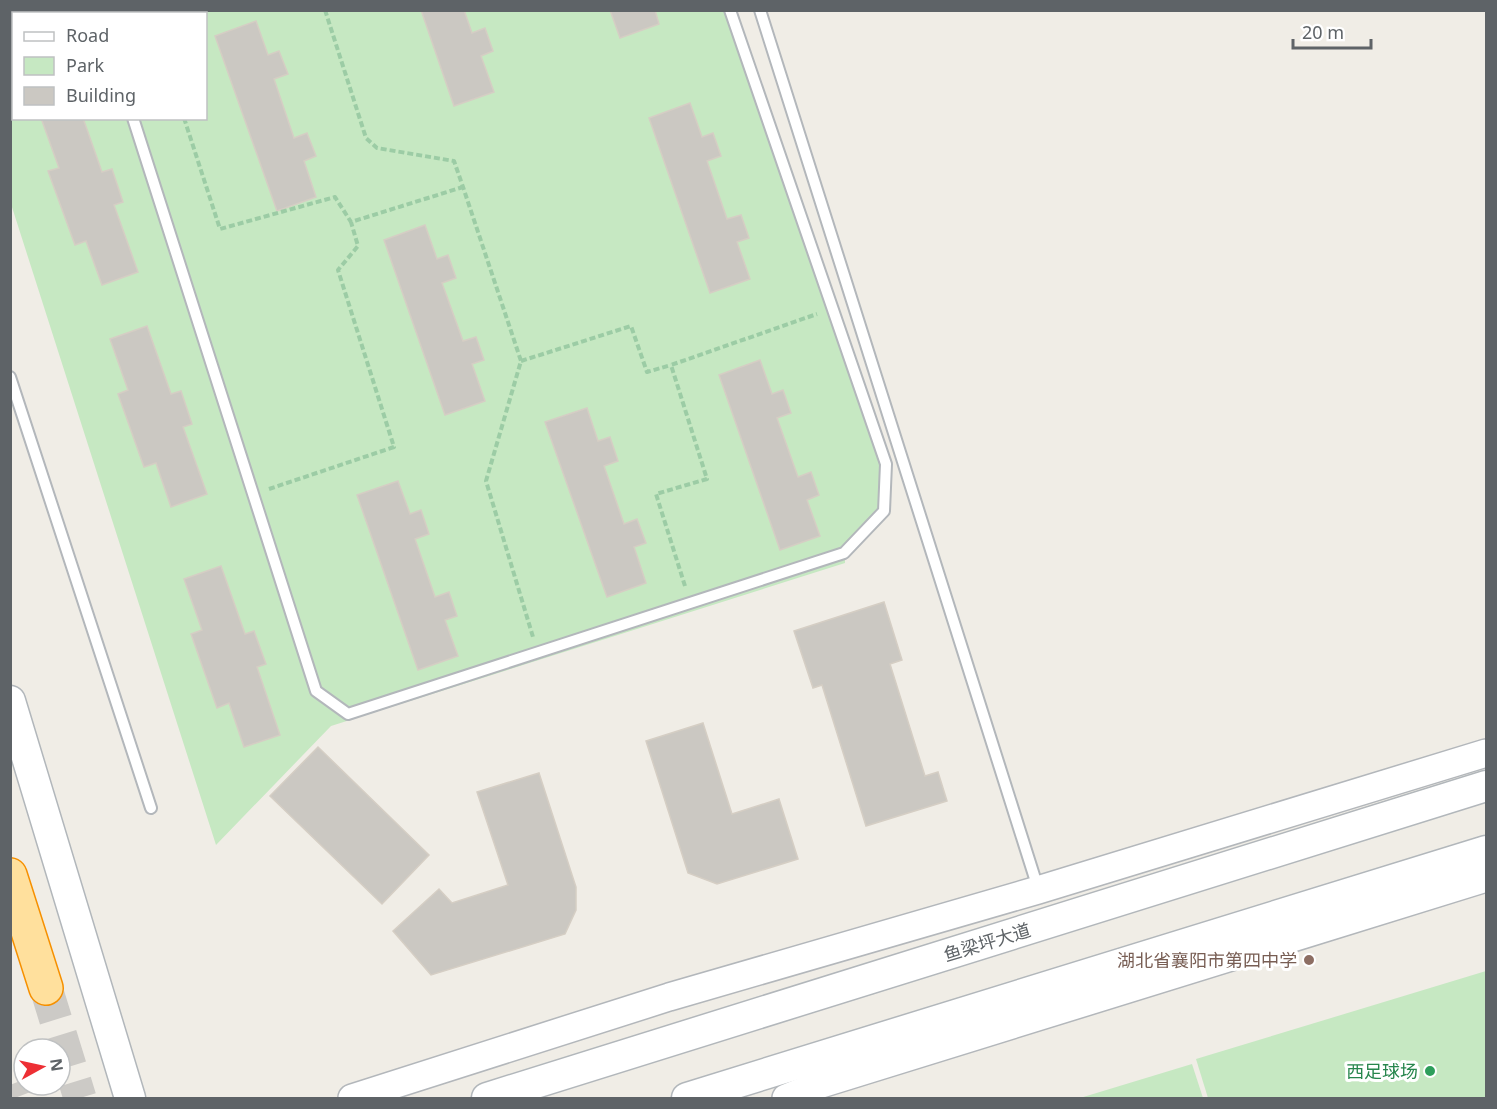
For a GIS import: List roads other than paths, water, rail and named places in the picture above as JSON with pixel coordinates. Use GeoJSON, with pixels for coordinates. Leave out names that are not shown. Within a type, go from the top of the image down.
{"type":"FeatureCollection","features":[{"type":"Feature","properties":{"kind":"highway"},"geometry":{"type":"LineString","coordinates":[[10,876],[46,988]]}},
{"type":"Feature","properties":{"kind":"main road"},"geometry":{"type":"LineString","coordinates":[[10,701],[127,1085],[138,1098]]}},
{"type":"Feature","properties":{"kind":"main road","name":"鱼梁坪大道"},"geometry":{"type":"LineString","coordinates":[[487,1098],[1486,786]]}},
{"type":"Feature","properties":{"kind":"main road"},"geometry":{"type":"LineString","coordinates":[[687,1098],[1486,851]]}},
{"type":"Feature","properties":{"kind":"street"},"geometry":{"type":"LineString","coordinates":[[352,1098],[669,997],[1038,890],[1486,753]]}},
{"type":"Feature","properties":{"kind":"street"},"geometry":{"type":"LineString","coordinates":[[786,1098],[820,1092],[1486,878]]}},
{"type":"Feature","properties":{"kind":"lane"},"geometry":{"type":"LineString","coordinates":[[134,120],[316,691],[348,714],[844,553],[884,511],[886,464],[730,10]]}},
{"type":"Feature","properties":{"kind":"lane"},"geometry":{"type":"LineString","coordinates":[[760,10],[1038,890]]}},
{"type":"Feature","properties":{"kind":"lane"},"geometry":{"type":"LineString","coordinates":[[820,275],[842,268]]}},
{"type":"Feature","properties":{"kind":"lane"},"geometry":{"type":"LineString","coordinates":[[10,377],[151,808]]}},
{"type":"Feature","properties":{"kind":"tunnel"},"geometry":{"type":"LineString","coordinates":[[46,988],[80,1098]]}},
{"type":"Feature","properties":{"kind":"tunnel"},"geometry":{"type":"LineString","coordinates":[[10,1085],[15,1098]]}},
{"type":"Feature","properties":{"kind":"place","name":"湖北省襄阳市第四中学"},"geometry":{"type":"Point","coordinates":[1309,960]}},
{"type":"Feature","properties":{"kind":"place","name":"西足球场"},"geometry":{"type":"Point","coordinates":[1430,1071]}}]}
